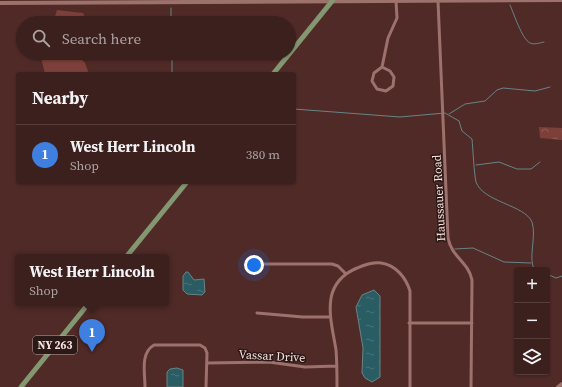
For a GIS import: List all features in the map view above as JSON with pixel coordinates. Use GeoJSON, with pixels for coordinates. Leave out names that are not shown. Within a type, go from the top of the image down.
{"type":"FeatureCollection","features":[{"type":"Feature","properties":{"kind":"main road"},"geometry":{"type":"LineString","coordinates":[[296,46],[333,1]]}},
{"type":"Feature","properties":{"kind":"main road"},"geometry":{"type":"LineString","coordinates":[[275,72],[285,60]]}},
{"type":"Feature","properties":{"kind":"main road"},"geometry":{"type":"LineString","coordinates":[[128,254],[185,184]]}},
{"type":"Feature","properties":{"kind":"main road","name":"NY 263"},"geometry":{"type":"LineString","coordinates":[[21,387],[87,306]]}},
{"type":"Feature","properties":{"kind":"street"},"geometry":{"type":"LineString","coordinates":[[0,3],[562,0]]}},
{"type":"Feature","properties":{"kind":"street"},"geometry":{"type":"LineString","coordinates":[[382,67],[390,71],[394,77],[393,86],[386,91],[377,89],[372,81],[374,73],[382,67],[388,38],[397,18],[396,1]]}},
{"type":"Feature","properties":{"kind":"street","name":"Haussauer Road"},"geometry":{"type":"LineString","coordinates":[[438,1],[448,238],[452,251],[470,272],[472,280],[471,387]]}},
{"type":"Feature","properties":{"kind":"street"},"geometry":{"type":"LineString","coordinates":[[337,387],[337,366],[329,317],[333,294],[338,283],[346,274],[373,263],[383,263],[396,270],[404,278],[410,291],[410,387]]}},
{"type":"Feature","properties":{"kind":"street"},"geometry":{"type":"LineString","coordinates":[[256,264],[332,264],[338,266],[346,274]]}},
{"type":"Feature","properties":{"kind":"street"},"geometry":{"type":"LineString","coordinates":[[256,313],[304,317],[329,317]]}},
{"type":"Feature","properties":{"kind":"street"},"geometry":{"type":"LineString","coordinates":[[409,323],[472,322]]}},
{"type":"Feature","properties":{"kind":"street"},"geometry":{"type":"LineString","coordinates":[[145,387],[145,354],[148,348],[154,345],[200,345],[205,348],[207,354],[206,387]]}},
{"type":"Feature","properties":{"kind":"street","name":"Vassar Drive"},"geometry":{"type":"LineString","coordinates":[[207,363],[269,362],[305,367],[337,366]]}},
{"type":"Feature","properties":{"kind":"street"},"geometry":{"type":"LineString","coordinates":[[558,387],[562,384]]}},
{"type":"Feature","properties":{"kind":"green space"},"geometry":{"type":"Polygon","coordinates":[[[57,10],[83,13],[84,16],[55,16],[57,10]]]}},
{"type":"Feature","properties":{"kind":"green space"},"geometry":{"type":"Polygon","coordinates":[[[42,60],[82,60],[88,72],[45,72],[42,60]]]}},
{"type":"Feature","properties":{"kind":"green space"},"geometry":{"type":"Polygon","coordinates":[[[539,127],[562,128],[562,140],[540,138],[539,127]]]}},
{"type":"Feature","properties":{"kind":"water"},"geometry":{"type":"Polygon","coordinates":[[[186,272],[188,272],[194,280],[204,279],[205,292],[202,295],[187,294],[183,290],[183,276],[186,272]]]}},
{"type":"Feature","properties":{"kind":"water"},"geometry":{"type":"Polygon","coordinates":[[[374,290],[380,296],[380,377],[372,382],[365,378],[362,373],[363,348],[356,307],[362,295],[374,290]]]}},
{"type":"Feature","properties":{"kind":"water"},"geometry":{"type":"Polygon","coordinates":[[[177,368],[183,370],[183,387],[167,387],[167,372],[170,369],[177,368]]]}},
{"type":"Feature","properties":{"kind":"waterway"},"geometry":{"type":"LineString","coordinates":[[510,5],[521,32],[527,41],[533,44],[544,42]]}},
{"type":"Feature","properties":{"kind":"waterway"},"geometry":{"type":"LineString","coordinates":[[171,8],[171,16]]}},
{"type":"Feature","properties":{"kind":"waterway"},"geometry":{"type":"LineString","coordinates":[[172,60],[172,72]]}},
{"type":"Feature","properties":{"kind":"waterway"},"geometry":{"type":"LineString","coordinates":[[449,114],[465,104],[485,101],[497,90],[503,88],[535,91],[550,87]]}},
{"type":"Feature","properties":{"kind":"waterway"},"geometry":{"type":"LineString","coordinates":[[296,109],[400,117],[445,113],[459,121],[462,131],[472,139],[475,178],[480,189],[495,199],[521,211],[528,216],[532,222],[532,261],[534,267]]}},
{"type":"Feature","properties":{"kind":"waterway"},"geometry":{"type":"LineString","coordinates":[[476,165],[499,162],[517,169],[531,169],[540,162]]}},
{"type":"Feature","properties":{"kind":"waterway"},"geometry":{"type":"LineString","coordinates":[[455,249],[473,248],[504,262],[531,263]]}},
{"type":"Feature","properties":{"kind":"waterway"},"geometry":{"type":"LineString","coordinates":[[550,275],[556,278],[562,276]]}},
{"type":"Feature","properties":{"kind":"place","name":"West Herr Lincoln"},"geometry":{"type":"Point","coordinates":[92,352]}}]}
